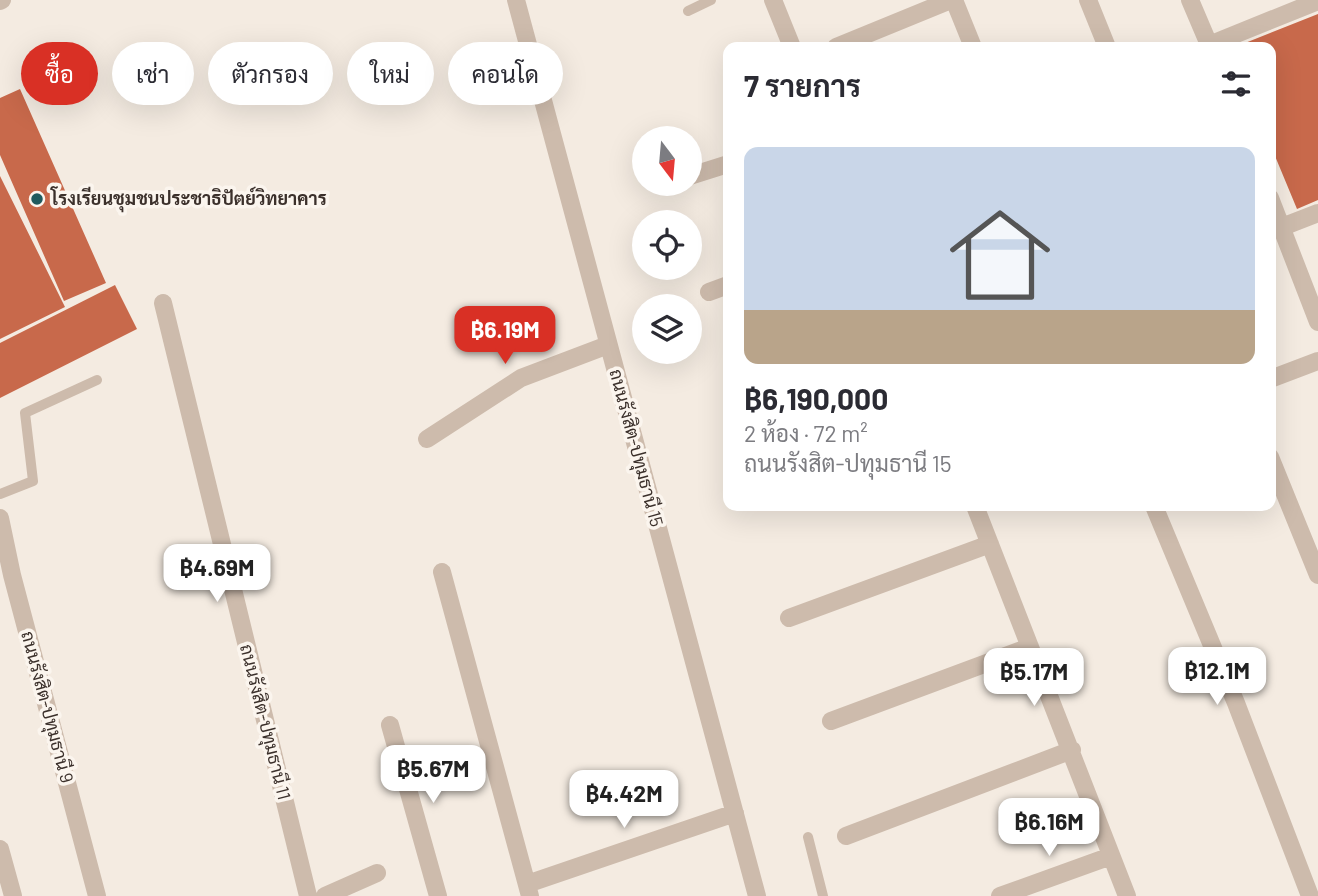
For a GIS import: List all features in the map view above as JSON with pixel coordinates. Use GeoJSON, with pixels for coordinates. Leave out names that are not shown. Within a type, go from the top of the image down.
{"type":"FeatureCollection","features":[{"type":"Feature","properties":{"kind":"street","name":"ถนนรังสิต-ปทุมธานี 15"},"geometry":{"type":"LineString","coordinates":[[516,0],[757,896]]}},
{"type":"Feature","properties":{"kind":"street"},"geometry":{"type":"LineString","coordinates":[[773,0],[790,42]]}},
{"type":"Feature","properties":{"kind":"street"},"geometry":{"type":"LineString","coordinates":[[848,42],[952,0],[971,42]]}},
{"type":"Feature","properties":{"kind":"street"},"geometry":{"type":"LineString","coordinates":[[1088,0],[1105,42]]}},
{"type":"Feature","properties":{"kind":"street"},"geometry":{"type":"LineString","coordinates":[[1191,0],[1208,42]]}},
{"type":"Feature","properties":{"kind":"street"},"geometry":{"type":"LineString","coordinates":[[1220,42],[1318,1]]}},
{"type":"Feature","properties":{"kind":"street"},"geometry":{"type":"LineString","coordinates":[[702,172],[723,166]]}},
{"type":"Feature","properties":{"kind":"street"},"geometry":{"type":"LineString","coordinates":[[1276,212],[1318,322]]}},
{"type":"Feature","properties":{"kind":"street"},"geometry":{"type":"LineString","coordinates":[[1282,227],[1318,213]]}},
{"type":"Feature","properties":{"kind":"street"},"geometry":{"type":"LineString","coordinates":[[709,292],[723,287]]}},
{"type":"Feature","properties":{"kind":"street","name":"ถนนรังสิต-ปทุมธานี 11"},"geometry":{"type":"LineString","coordinates":[[163,303],[308,896]]}},
{"type":"Feature","properties":{"kind":"street"},"geometry":{"type":"LineString","coordinates":[[427,439],[521,378],[608,345]]}},
{"type":"Feature","properties":{"kind":"street"},"geometry":{"type":"LineString","coordinates":[[1276,377],[1318,361]]}},
{"type":"Feature","properties":{"kind":"street"},"geometry":{"type":"LineString","coordinates":[[1276,472],[1318,575]]}},
{"type":"Feature","properties":{"kind":"street"},"geometry":{"type":"LineString","coordinates":[[977,511],[1126,896]]}},
{"type":"Feature","properties":{"kind":"street"},"geometry":{"type":"LineString","coordinates":[[1156,511],[1236,703],[1310,896]]}},
{"type":"Feature","properties":{"kind":"street","name":"ถนนรังสิต-ปทุมธานี 9"},"geometry":{"type":"LineString","coordinates":[[0,518],[12,575],[97,896]]}},
{"type":"Feature","properties":{"kind":"street"},"geometry":{"type":"LineString","coordinates":[[789,618],[990,544]]}},
{"type":"Feature","properties":{"kind":"street"},"geometry":{"type":"LineString","coordinates":[[442,572],[528,890],[734,813]]}},
{"type":"Feature","properties":{"kind":"street"},"geometry":{"type":"LineString","coordinates":[[831,722],[1030,647]]}},
{"type":"Feature","properties":{"kind":"street"},"geometry":{"type":"LineString","coordinates":[[390,725],[438,896]]}},
{"type":"Feature","properties":{"kind":"street"},"geometry":{"type":"LineString","coordinates":[[846,836],[1072,751]]}},
{"type":"Feature","properties":{"kind":"street"},"geometry":{"type":"LineString","coordinates":[[0,849],[13,896]]}},
{"type":"Feature","properties":{"kind":"street"},"geometry":{"type":"LineString","coordinates":[[1000,896],[1111,856]]}},
{"type":"Feature","properties":{"kind":"street"},"geometry":{"type":"LineString","coordinates":[[325,896],[377,873]]}},
{"type":"Feature","properties":{"kind":"lane"},"geometry":{"type":"LineString","coordinates":[[688,11],[711,0]]}},
{"type":"Feature","properties":{"kind":"lane"},"geometry":{"type":"LineString","coordinates":[[0,494],[33,481],[25,413],[97,380]]}},
{"type":"Feature","properties":{"kind":"lane"},"geometry":{"type":"LineString","coordinates":[[808,837],[823,896]]}},
{"type":"Feature","properties":{"kind":"building"},"geometry":{"type":"Polygon","coordinates":[[[1318,14],[1318,200],[1297,209],[1276,158],[1276,42],[1248,42],[1318,14]]]}},
{"type":"Feature","properties":{"kind":"building"},"geometry":{"type":"Polygon","coordinates":[[[20,89],[21,105],[27,105],[106,283],[64,301],[0,155],[0,98],[20,89]]]}},
{"type":"Feature","properties":{"kind":"building"},"geometry":{"type":"Polygon","coordinates":[[[0,176],[65,307],[0,339],[0,176]]]}},
{"type":"Feature","properties":{"kind":"building"},"geometry":{"type":"Polygon","coordinates":[[[115,285],[137,329],[0,398],[0,343],[115,285]]]}},
{"type":"Feature","properties":{"kind":"place","name":"โรงเรียนชุมชนประชาธิปัตย์วิทยาคาร"},"geometry":{"type":"Point","coordinates":[37,199]}}]}
